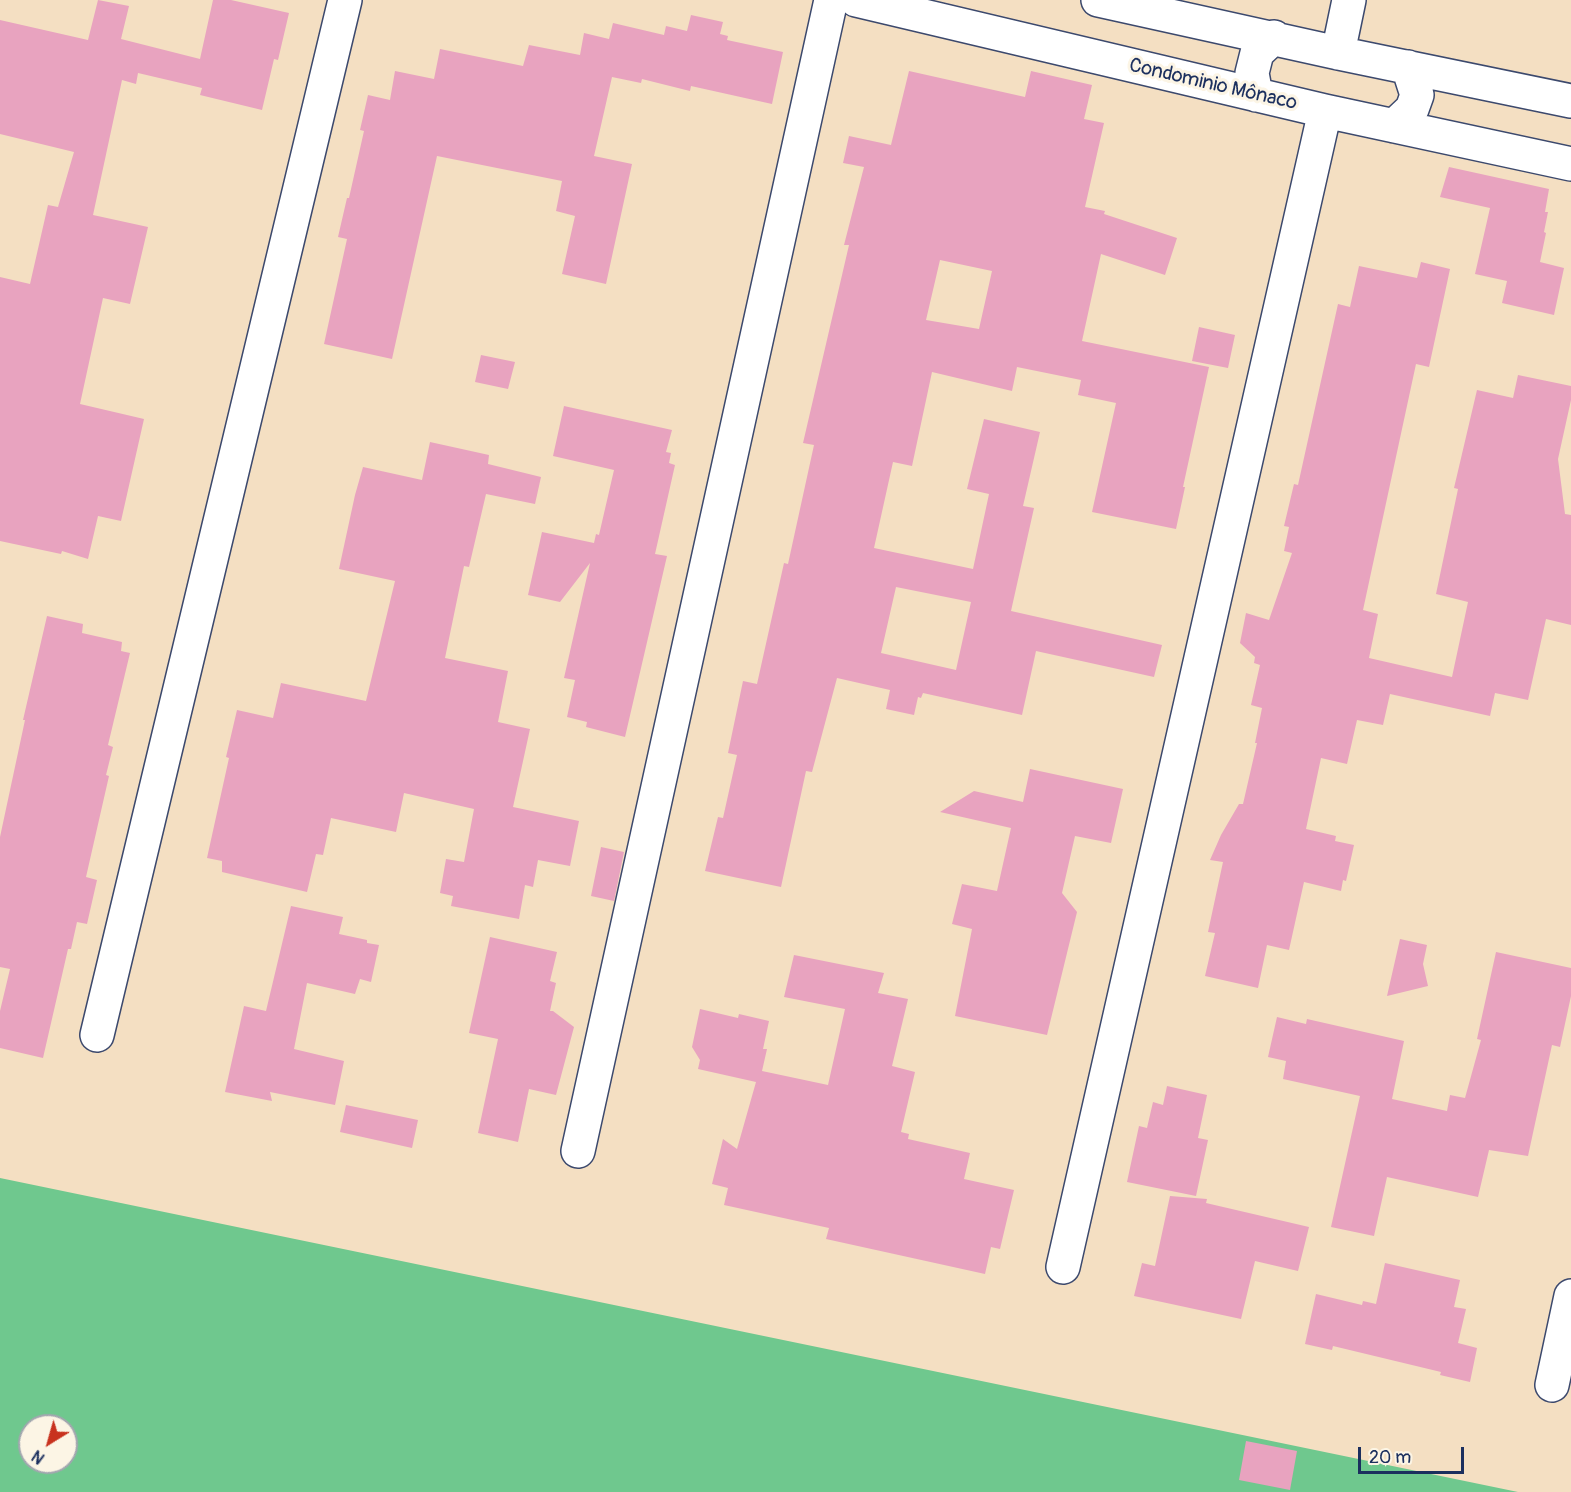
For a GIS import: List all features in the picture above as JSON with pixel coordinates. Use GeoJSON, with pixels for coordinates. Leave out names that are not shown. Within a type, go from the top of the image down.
{"type":"FeatureCollection","features":[{"type":"Feature","properties":{"kind":"street"},"geometry":{"type":"LineString","coordinates":[[97,1035],[345,0]]}},
{"type":"Feature","properties":{"kind":"street"},"geometry":{"type":"LineString","coordinates":[[578,1151],[831,0]]}},
{"type":"Feature","properties":{"kind":"street","name":"Condominio Mônaco"},"geometry":{"type":"LineString","coordinates":[[856,0],[916,6],[1256,95],[1571,164]]}},
{"type":"Feature","properties":{"kind":"street"},"geometry":{"type":"LineString","coordinates":[[1098,0],[1571,101]]}},
{"type":"Feature","properties":{"kind":"street"},"geometry":{"type":"LineString","coordinates":[[1338,53],[1349,0]]}},
{"type":"Feature","properties":{"kind":"street"},"geometry":{"type":"LineString","coordinates":[[1256,95],[1252,73],[1257,53],[1274,38]]}},
{"type":"Feature","properties":{"kind":"street"},"geometry":{"type":"LineString","coordinates":[[1394,126],[1412,109],[1417,95],[1408,67]]}},
{"type":"Feature","properties":{"kind":"street"},"geometry":{"type":"LineString","coordinates":[[1064,1268],[1325,111]]}},
{"type":"Feature","properties":{"kind":"street"},"geometry":{"type":"LineString","coordinates":[[1552,1385],[1571,1296]]}},
{"type":"Feature","properties":{"kind":"green space"},"geometry":{"type":"Polygon","coordinates":[[[0,1178],[1518,1492],[0,1492],[0,1178]]]}},
{"type":"Feature","properties":{"kind":"building"},"geometry":{"type":"Polygon","coordinates":[[[98,0],[129,6],[121,39],[200,59],[213,0],[231,0],[289,13],[278,60],[274,59],[262,110],[200,95],[202,88],[138,73],[136,84],[122,80],[93,215],[148,227],[130,304],[103,298],[80,404],[144,419],[121,521],[98,516],[88,559],[62,551],[61,554],[0,541],[0,277],[30,284],[48,205],[58,207],[74,152],[0,134],[0,20],[88,40],[98,0]]]}},
{"type":"Feature","properties":{"kind":"building"},"geometry":{"type":"Polygon","coordinates":[[[691,15],[723,22],[720,34],[728,36],[727,40],[783,52],[772,104],[691,86],[690,91],[642,79],[641,83],[612,77],[594,156],[632,164],[606,284],[562,274],[575,216],[556,211],[562,181],[437,156],[392,359],[324,344],[347,239],[338,237],[364,131],[360,130],[368,95],[390,100],[395,71],[434,79],[440,49],[523,66],[529,45],[580,55],[584,33],[609,39],[613,23],[664,35],[666,26],[687,31],[691,15]]]}},
{"type":"Feature","properties":{"kind":"building"},"geometry":{"type":"Polygon","coordinates":[[[909,71],[1025,97],[1031,71],[1092,85],[1084,119],[1104,123],[1085,207],[1105,211],[1104,214],[1177,238],[1165,275],[1101,254],[1082,341],[1209,367],[1176,529],[1092,512],[1116,403],[1078,395],[1081,380],[1017,367],[1012,391],[932,372],[912,466],[893,462],[874,548],[973,569],[989,494],[967,489],[984,419],[1040,432],[1023,506],[1034,508],[1011,611],[1162,645],[1154,677],[1036,651],[1022,715],[923,693],[921,698],[918,697],[914,715],[886,709],[890,690],[837,678],[812,772],[806,771],[781,887],[705,871],[718,817],[723,818],[737,755],[728,753],[743,681],[757,684],[784,563],[788,564],[814,445],[803,443],[849,245],[844,245],[864,167],[843,163],[849,136],[891,145],[909,71]],[[940,260],[926,320],[979,329],[992,271],[940,260]],[[896,587],[881,653],[956,670],[971,602],[896,587]]]}},
{"type":"Feature","properties":{"kind":"building"},"geometry":{"type":"Polygon","coordinates":[[[1449,167],[1549,189],[1545,212],[1548,212],[1544,232],[1546,233],[1540,262],[1564,268],[1554,315],[1502,303],[1507,281],[1475,274],[1490,208],[1440,197],[1449,167]]]}},
{"type":"Feature","properties":{"kind":"building"},"geometry":{"type":"Polygon","coordinates":[[[1421,262],[1450,269],[1429,367],[1416,364],[1363,610],[1378,614],[1369,658],[1452,677],[1468,602],[1436,594],[1458,489],[1454,488],[1477,390],[1513,398],[1518,375],[1571,386],[1571,400],[1558,459],[1565,514],[1571,515],[1571,625],[1546,619],[1528,700],[1495,693],[1490,716],[1390,694],[1383,725],[1357,720],[1347,764],[1321,758],[1306,829],[1336,836],[1335,841],[1354,845],[1346,881],[1343,880],[1341,891],[1304,882],[1289,950],[1267,945],[1258,988],[1205,976],[1215,933],[1208,932],[1223,862],[1210,860],[1239,804],[1243,804],[1257,743],[1255,743],[1262,708],[1251,705],[1260,665],[1254,663],[1255,657],[1240,643],[1246,613],[1269,620],[1292,553],[1284,551],[1289,527],[1284,526],[1294,484],[1298,485],[1338,304],[1350,307],[1359,266],[1417,278],[1421,262]]]}},
{"type":"Feature","properties":{"kind":"building"},"geometry":{"type":"Polygon","coordinates":[[[1199,327],[1235,335],[1228,368],[1192,361],[1199,327]]]}},
{"type":"Feature","properties":{"kind":"building"},"geometry":{"type":"Polygon","coordinates":[[[481,355],[515,362],[508,389],[475,382],[481,355]]]}},
{"type":"Feature","properties":{"kind":"building"},"geometry":{"type":"Polygon","coordinates":[[[564,406],[672,430],[666,452],[671,453],[669,463],[675,465],[655,554],[667,556],[625,737],[586,727],[587,722],[567,717],[575,680],[564,678],[590,563],[560,602],[528,595],[542,532],[594,543],[596,534],[599,535],[614,470],[553,456],[564,406]]]}},
{"type":"Feature","properties":{"kind":"building"},"geometry":{"type":"Polygon","coordinates":[[[430,442],[489,455],[488,464],[541,477],[535,504],[486,494],[469,567],[464,566],[445,658],[508,671],[498,722],[530,729],[513,807],[579,821],[570,866],[538,860],[533,887],[525,885],[519,919],[451,906],[453,896],[440,893],[446,859],[464,862],[474,809],[404,793],[396,832],[331,818],[323,855],[316,854],[307,892],[222,872],[222,861],[207,858],[237,710],[273,718],[281,683],[366,701],[395,581],[339,569],[355,495],[363,467],[422,480],[430,442]]]}},
{"type":"Feature","properties":{"kind":"building"},"geometry":{"type":"Polygon","coordinates":[[[47,616],[83,624],[82,633],[122,642],[121,651],[130,653],[108,745],[113,747],[106,775],[109,776],[86,877],[97,880],[87,924],[77,922],[71,949],[68,949],[43,1058],[0,1048],[0,1011],[10,969],[0,967],[0,837],[25,720],[23,720],[47,616]]]}},
{"type":"Feature","properties":{"kind":"building"},"geometry":{"type":"Polygon","coordinates":[[[1030,769],[1123,789],[1111,843],[1075,836],[1062,893],[1077,912],[1047,1035],[955,1016],[972,929],[952,924],[962,884],[997,891],[1011,828],[940,812],[974,791],[1023,802],[1030,769]]]}},
{"type":"Feature","properties":{"kind":"building"},"geometry":{"type":"Polygon","coordinates":[[[601,847],[624,852],[614,901],[591,896],[601,847]]]}},
{"type":"Feature","properties":{"kind":"building"},"geometry":{"type":"Polygon","coordinates":[[[291,906],[343,917],[339,934],[379,945],[371,982],[360,979],[355,994],[307,983],[294,1049],[344,1061],[335,1105],[270,1092],[272,1101],[225,1092],[244,1006],[266,1011],[291,906]]]}},
{"type":"Feature","properties":{"kind":"building"},"geometry":{"type":"Polygon","coordinates":[[[490,937],[557,952],[550,981],[556,983],[550,1011],[574,1027],[556,1095],[529,1089],[518,1142],[478,1133],[498,1039],[469,1033],[490,937]]]}},
{"type":"Feature","properties":{"kind":"building"},"geometry":{"type":"Polygon","coordinates":[[[1400,939],[1427,945],[1423,964],[1428,986],[1387,996],[1400,939]]]}},
{"type":"Feature","properties":{"kind":"building"},"geometry":{"type":"Polygon","coordinates":[[[1496,952],[1571,968],[1571,996],[1560,1047],[1552,1045],[1528,1156],[1489,1150],[1478,1197],[1387,1177],[1374,1236],[1331,1227],[1360,1096],[1283,1079],[1286,1061],[1268,1057],[1277,1017],[1306,1024],[1307,1019],[1404,1041],[1392,1099],[1447,1111],[1450,1095],[1465,1098],[1481,1040],[1477,1039],[1496,952]]]}},
{"type":"Feature","properties":{"kind":"building"},"geometry":{"type":"Polygon","coordinates":[[[794,955],[884,973],[878,993],[908,999],[892,1066],[915,1072],[901,1132],[909,1134],[908,1139],[970,1153],[964,1179],[1014,1190],[1000,1249],[991,1247],[985,1274],[826,1239],[829,1228],[724,1205],[728,1188],[712,1184],[723,1139],[737,1149],[756,1082],[698,1069],[700,1060],[692,1047],[700,1009],[738,1018],[739,1014],[769,1021],[763,1049],[767,1049],[762,1071],[828,1085],[845,1009],[784,997],[794,955]]]}},
{"type":"Feature","properties":{"kind":"building"},"geometry":{"type":"Polygon","coordinates":[[[1167,1086],[1207,1095],[1198,1138],[1208,1140],[1196,1196],[1127,1182],[1139,1126],[1147,1128],[1153,1102],[1163,1105],[1167,1086]]]}},
{"type":"Feature","properties":{"kind":"building"},"geometry":{"type":"Polygon","coordinates":[[[346,1105],[418,1120],[412,1148],[340,1132],[346,1105]]]}},
{"type":"Feature","properties":{"kind":"building"},"geometry":{"type":"Polygon","coordinates":[[[1170,1196],[1207,1199],[1206,1203],[1309,1227],[1298,1271],[1255,1261],[1241,1319],[1134,1296],[1142,1263],[1155,1266],[1170,1196]]]}},
{"type":"Feature","properties":{"kind":"building"},"geometry":{"type":"Polygon","coordinates":[[[1385,1263],[1460,1280],[1454,1307],[1466,1309],[1458,1343],[1477,1348],[1470,1382],[1440,1375],[1441,1372],[1333,1346],[1332,1350],[1305,1344],[1316,1294],[1362,1305],[1363,1301],[1376,1304],[1385,1263]]]}},
{"type":"Feature","properties":{"kind":"building"},"geometry":{"type":"Polygon","coordinates":[[[1246,1441],[1297,1451],[1290,1490],[1239,1480],[1246,1441]]]}}]}
